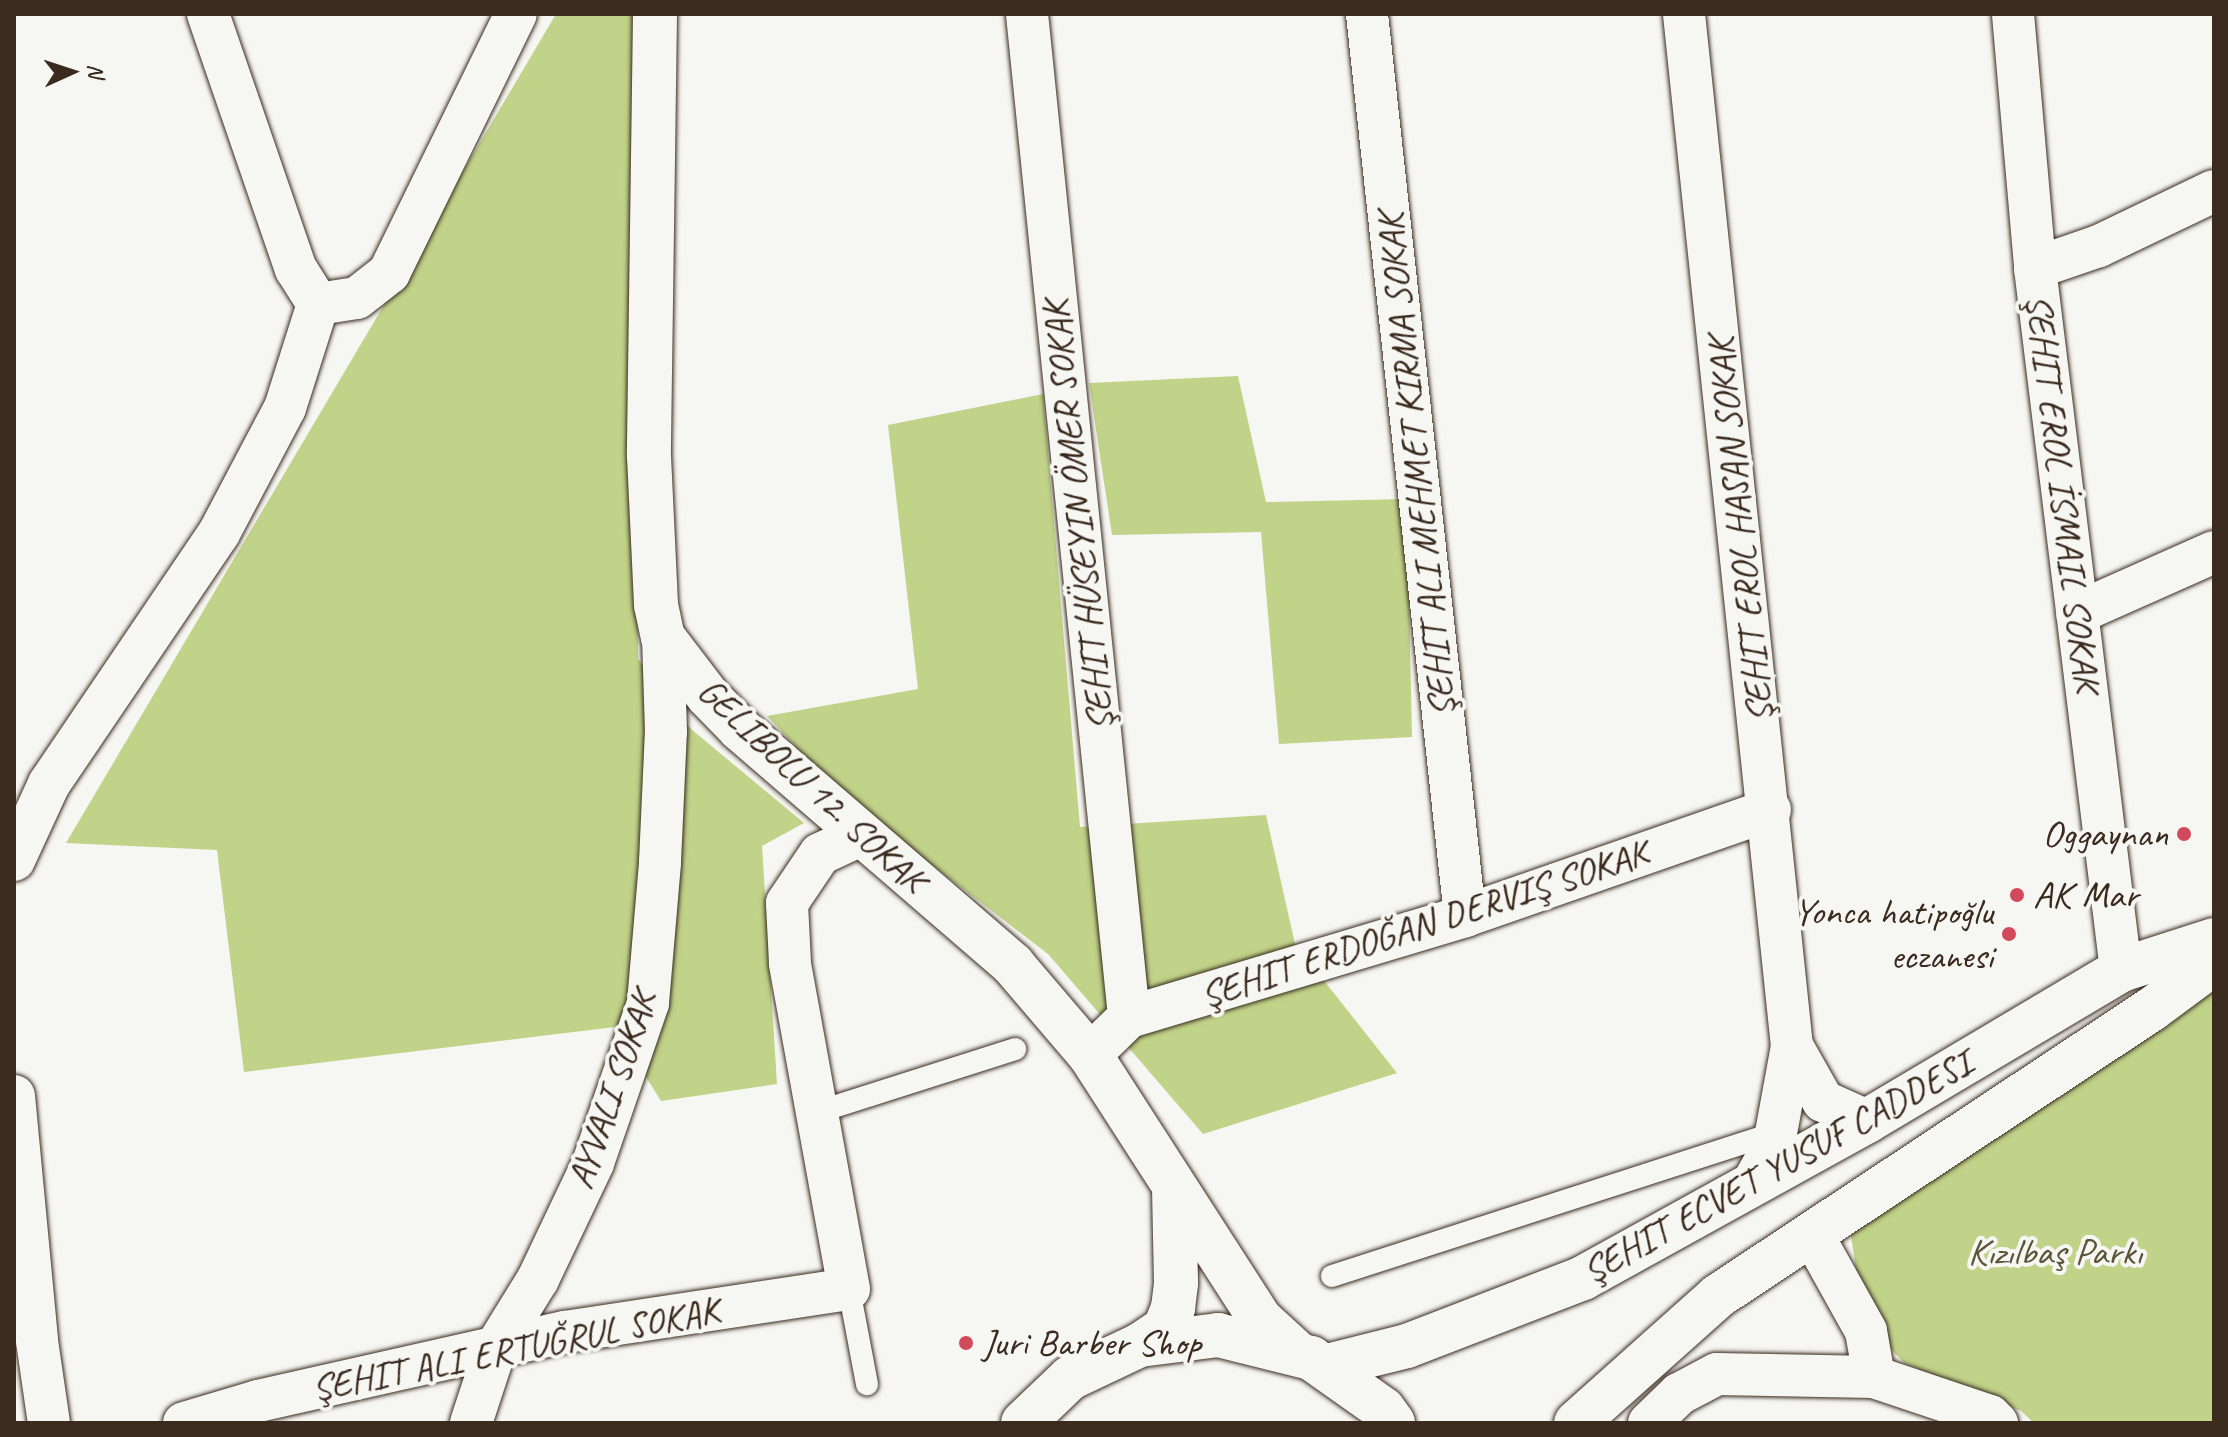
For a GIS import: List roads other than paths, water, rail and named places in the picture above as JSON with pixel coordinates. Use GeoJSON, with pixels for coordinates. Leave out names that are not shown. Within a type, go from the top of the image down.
{"type":"FeatureCollection","features":[{"type":"Feature","properties":{"kind":"main road","name":"GELIBOLU 12. SOKAK"},"geometry":{"type":"LineString","coordinates":[[655,14],[649,456],[656,605],[663,637],[708,696],[740,729],[1013,965],[1090,1055],[1140,1129],[1174,1190],[1260,1319],[1383,1409],[1393,1423]]}},
{"type":"Feature","properties":{"kind":"main road","name":"ŞEHIT ECVET YUSUF CADDESI"},"geometry":{"type":"LineString","coordinates":[[1311,1358],[1407,1346],[1583,1278],[1867,1121],[2121,970],[2214,940]]}},
{"type":"Feature","properties":{"kind":"main road","name":"ŞEHIT ECVET YUSUF CADDESI"},"geometry":{"type":"LineString","coordinates":[[1576,1423],[1718,1296],[2152,1009],[2214,963]]}},
{"type":"Feature","properties":{"kind":"main road"},"geometry":{"type":"LineString","coordinates":[[1023,1423],[1070,1378],[1140,1345],[1165,1328],[1173,1308],[1176,1283],[1174,1190]]}},
{"type":"Feature","properties":{"kind":"main road"},"geometry":{"type":"LineString","coordinates":[[1140,1345],[1218,1335],[1311,1358]]}},
{"type":"Feature","properties":{"kind":"street"},"geometry":{"type":"LineString","coordinates":[[14,860],[49,784],[219,533],[285,408],[318,304],[296,269],[208,14]]}},
{"type":"Feature","properties":{"kind":"street"},"geometry":{"type":"LineString","coordinates":[[318,304],[357,298],[389,273],[516,14]]}},
{"type":"Feature","properties":{"kind":"street","name":"ŞEHIT HÜSEYIN ÖMER SOKAK"},"geometry":{"type":"LineString","coordinates":[[1027,14],[1129,1017]]}},
{"type":"Feature","properties":{"kind":"street"},"geometry":{"type":"LineString","coordinates":[[1367,14],[1465,916]]}},
{"type":"Feature","properties":{"kind":"street","name":"ŞEHIT EROL HASAN SOKAK"},"geometry":{"type":"LineString","coordinates":[[1684,14],[1770,810],[1792,1046],[1776,1133],[1770,1152],[1752,1184]]}},
{"type":"Feature","properties":{"kind":"street","name":"ŞEHIT EROL İSMAIL SOKAK"},"geometry":{"type":"LineString","coordinates":[[2013,14],[2035,268],[2121,970]]}},
{"type":"Feature","properties":{"kind":"street"},"geometry":{"type":"LineString","coordinates":[[2035,268],[2099,246],[2214,191]]}},
{"type":"Feature","properties":{"kind":"street"},"geometry":{"type":"LineString","coordinates":[[2077,613],[2214,552]]}},
{"type":"Feature","properties":{"kind":"street"},"geometry":{"type":"LineString","coordinates":[[471,1423],[496,1347],[538,1279],[593,1163],[648,1003],[660,862],[666,732],[663,637]]}},
{"type":"Feature","properties":{"kind":"street","name":"ŞEHIT ERDOĞAN DERVIŞ SOKAK"},"geometry":{"type":"LineString","coordinates":[[1090,1055],[1129,1017],[1465,916],[1770,810]]}},
{"type":"Feature","properties":{"kind":"street"},"geometry":{"type":"LineString","coordinates":[[849,1289],[790,963],[787,903],[820,854],[861,835]]}},
{"type":"Feature","properties":{"kind":"street","name":"ŞEHIT EROL HASAN SOKAK"},"geometry":{"type":"LineString","coordinates":[[1792,1046],[1823,1101],[1867,1121]]}},
{"type":"Feature","properties":{"kind":"street"},"geometry":{"type":"LineString","coordinates":[[14,1096],[37,1341],[49,1423]]}},
{"type":"Feature","properties":{"kind":"street"},"geometry":{"type":"LineString","coordinates":[[1812,1234],[1866,1331],[1874,1377]]}},
{"type":"Feature","properties":{"kind":"street","name":"ŞEHIT ALI ERTUĞRUL SOKAK"},"geometry":{"type":"LineString","coordinates":[[184,1423],[258,1401],[565,1332],[849,1289]]}},
{"type":"Feature","properties":{"kind":"street"},"geometry":{"type":"LineString","coordinates":[[1653,1421],[1679,1394],[1717,1374],[1874,1377],[1990,1416],[1997,1423]]}},
{"type":"Feature","properties":{"kind":"lane"},"geometry":{"type":"LineString","coordinates":[[818,1112],[1015,1049]]}},
{"type":"Feature","properties":{"kind":"lane"},"geometry":{"type":"LineString","coordinates":[[1332,1276],[1776,1133]]}},
{"type":"Feature","properties":{"kind":"lane"},"geometry":{"type":"LineString","coordinates":[[849,1289],[867,1384]]}},
{"type":"Feature","properties":{"kind":"place","name":"Oggaynan"},"geometry":{"type":"Point","coordinates":[2184,834]}},
{"type":"Feature","properties":{"kind":"place","name":"AK Mar"},"geometry":{"type":"Point","coordinates":[2017,895]}},
{"type":"Feature","properties":{"kind":"place","name":"Yonca hatipoğlu eczanesi"},"geometry":{"type":"Point","coordinates":[2009,934]}},
{"type":"Feature","properties":{"kind":"place","name":"Juri Barber Shop"},"geometry":{"type":"Point","coordinates":[966,1343]}},
{"type":"Feature","properties":{"kind":"park label","name":"Kızılbaş Parkı"},"geometry":{"type":"Point","coordinates":[2055,1252]}}]}
